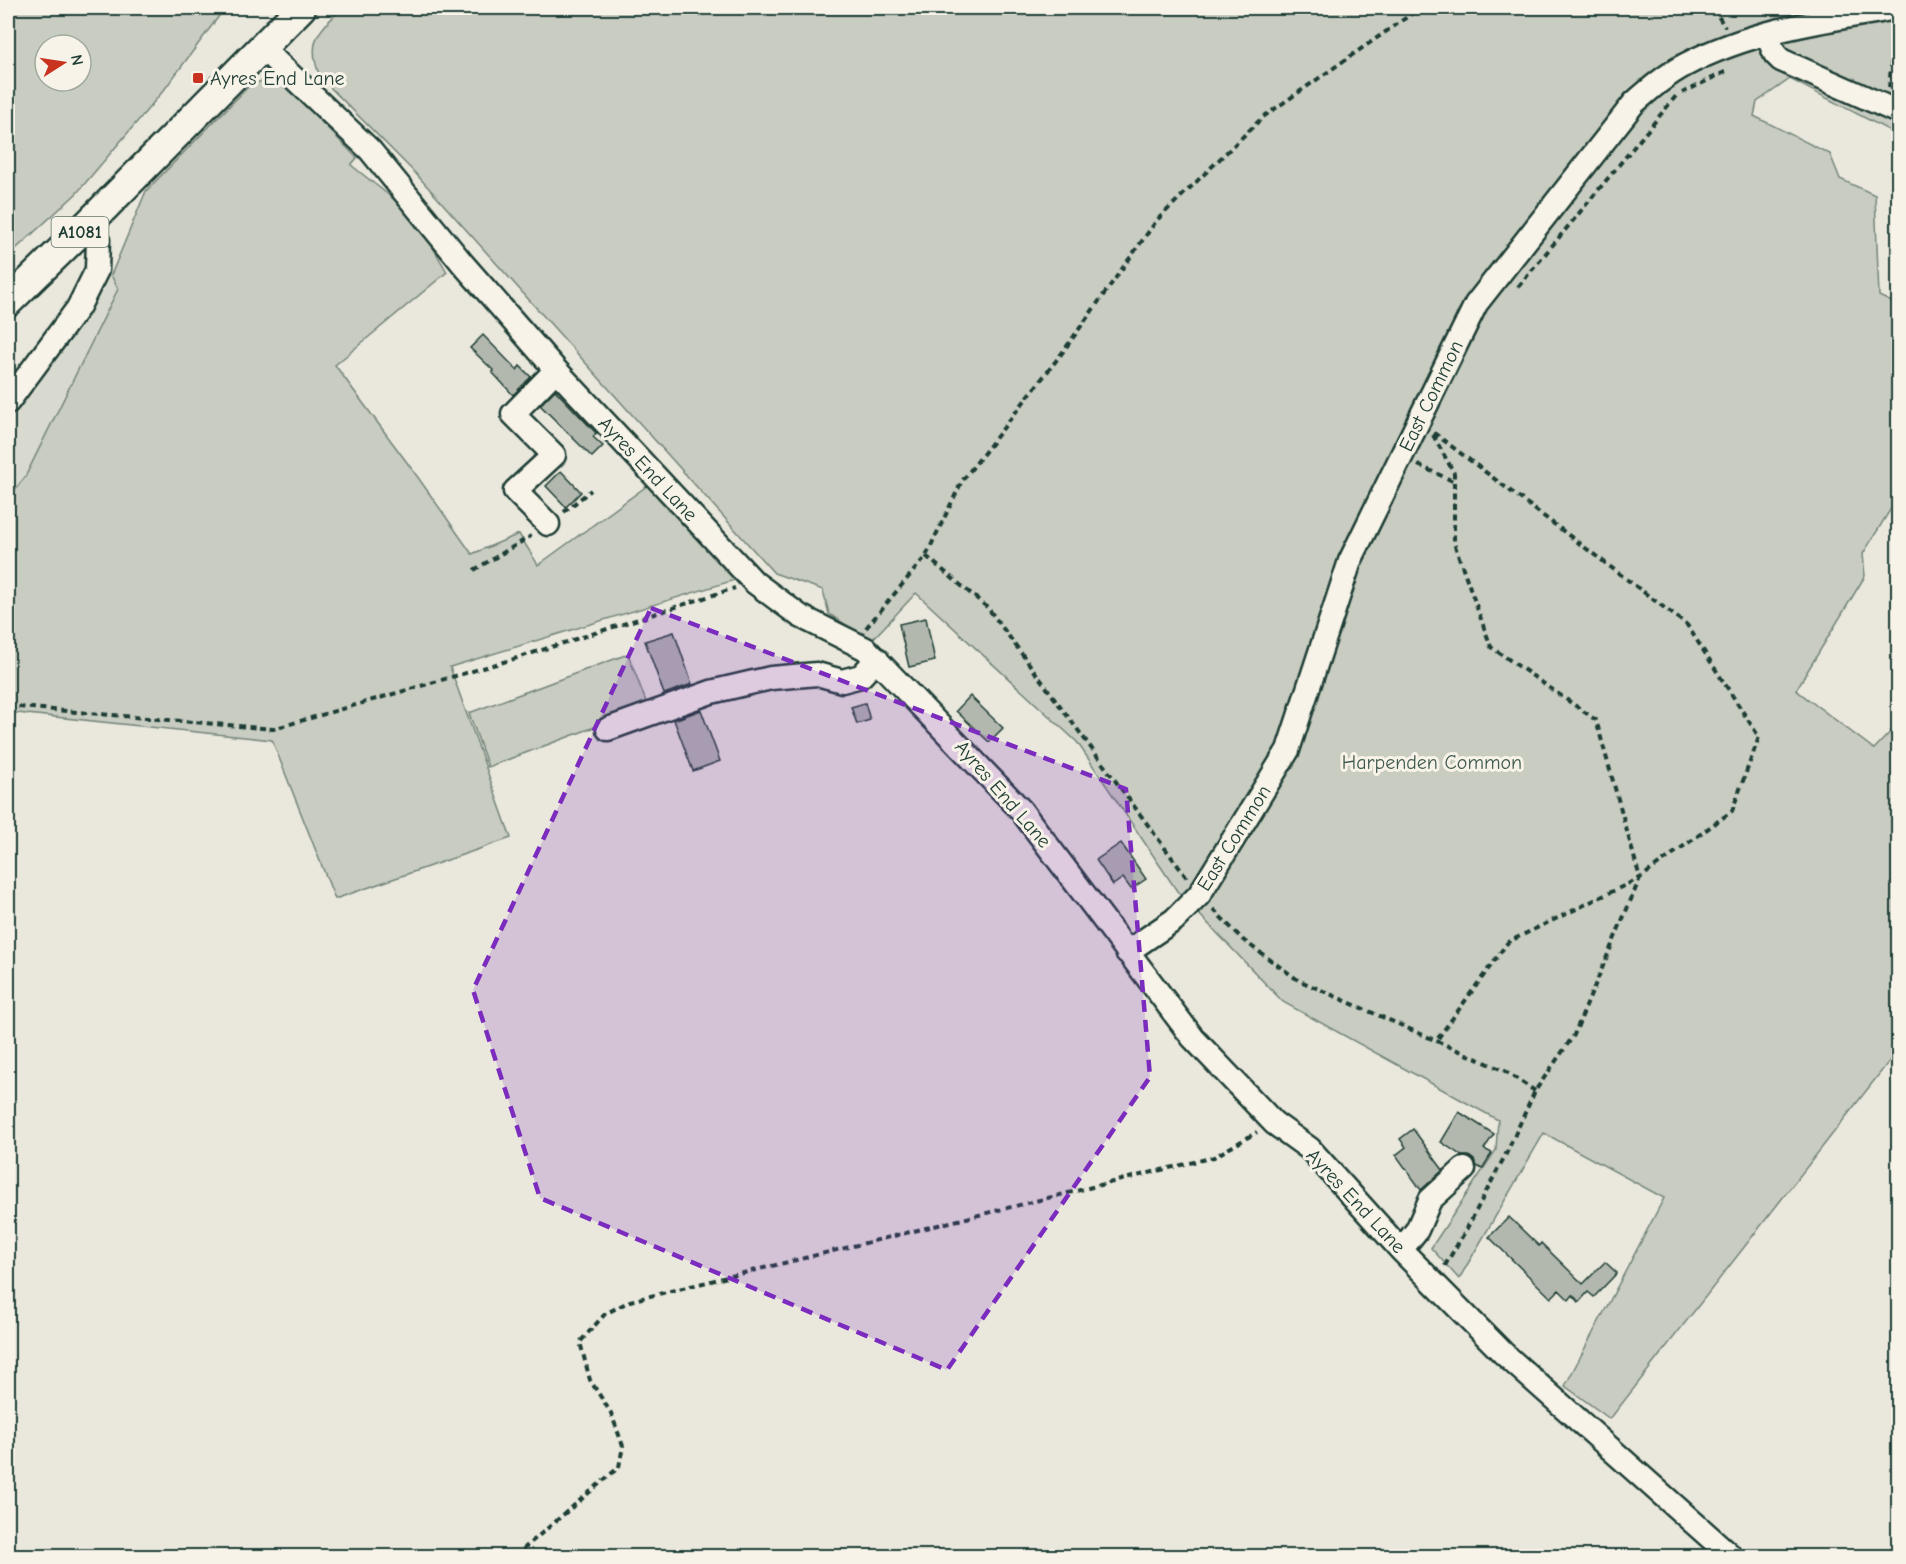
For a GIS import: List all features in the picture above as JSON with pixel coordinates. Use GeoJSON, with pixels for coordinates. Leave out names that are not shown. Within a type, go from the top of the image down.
{"type":"FeatureCollection","features":[{"type":"Feature","properties":{"kind":"main road","name":"A1081"},"geometry":{"type":"LineString","coordinates":[[8,302],[301,8]]}},
{"type":"Feature","properties":{"kind":"street","name":"East Common"},"geometry":{"type":"LineString","coordinates":[[1128,952],[1174,920],[1199,895],[1288,750],[1350,561],[1476,304],[1634,103],[1657,83],[1685,65],[1735,44],[1812,22],[1899,8]]}},
{"type":"Feature","properties":{"kind":"street"},"geometry":{"type":"LineString","coordinates":[[1767,35],[1775,54],[1781,60],[1893,110]]}},
{"type":"Feature","properties":{"kind":"street","name":"Ayres End Lane"},"geometry":{"type":"LineString","coordinates":[[262,48],[370,150],[463,264],[556,370],[753,582],[800,616],[866,649],[1020,809],[1193,1038],[1274,1123],[1310,1149],[1433,1284],[1503,1353],[1731,1557]]}},
{"type":"Feature","properties":{"kind":"street"},"geometry":{"type":"LineString","coordinates":[[8,402],[78,308],[97,270],[98,240],[89,223]]}},
{"type":"Feature","properties":{"kind":"street"},"geometry":{"type":"LineString","coordinates":[[548,524],[515,491],[554,455],[513,414],[556,370]]}},
{"type":"Feature","properties":{"kind":"street"},"geometry":{"type":"LineString","coordinates":[[608,729],[711,692],[771,678],[817,674],[842,681],[861,676],[877,659]]}},
{"type":"Feature","properties":{"kind":"street"},"geometry":{"type":"LineString","coordinates":[[1401,1250],[1417,1230],[1430,1200],[1464,1169]]}},
{"type":"Feature","properties":{"kind":"path"},"geometry":{"type":"LineString","coordinates":[[854,643],[926,556],[962,481],[1062,353],[1157,219],[1263,117],[1420,8]]}},
{"type":"Feature","properties":{"kind":"path"},"geometry":{"type":"LineString","coordinates":[[1893,110],[1894,35]]}},
{"type":"Feature","properties":{"kind":"path"},"geometry":{"type":"LineString","coordinates":[[1511,295],[1677,95],[1744,62],[1735,44]]}},
{"type":"Feature","properties":{"kind":"path"},"geometry":{"type":"LineString","coordinates":[[1433,1284],[1466,1230],[1507,1152],[1535,1091],[1574,1035],[1640,878],[1596,720],[1491,647],[1454,543],[1455,473],[1429,429],[1686,625],[1759,737],[1732,810],[1640,878],[1508,942],[1436,1041]]}},
{"type":"Feature","properties":{"kind":"path"},"geometry":{"type":"LineString","coordinates":[[1401,457],[1455,482]]}},
{"type":"Feature","properties":{"kind":"path"},"geometry":{"type":"LineString","coordinates":[[926,556],[988,608],[1199,895],[1243,940],[1298,980],[1505,1071],[1535,1091]]}},
{"type":"Feature","properties":{"kind":"path"},"geometry":{"type":"LineString","coordinates":[[8,706],[273,729],[517,658],[753,582]]}},
{"type":"Feature","properties":{"kind":"path"},"geometry":{"type":"LineString","coordinates":[[515,1557],[619,1467],[623,1446],[611,1413],[590,1380],[580,1342],[605,1314],[630,1301],[1214,1157],[1274,1123]]}},
{"type":"Feature","properties":{"kind":"highlighted area"},"geometry":{"type":"Polygon","coordinates":[[[651,608],[1126,789],[1150,1077],[947,1370],[540,1198],[473,990],[651,608]]]}},
{"type":"Feature","properties":{"kind":"shaded area"},"geometry":{"type":"Polygon","coordinates":[[[111,275],[118,289],[25,477],[8,498],[8,378],[73,307],[87,280],[111,275]]]}},
{"type":"Feature","properties":{"kind":"green space"},"geometry":{"type":"Polygon","coordinates":[[[8,8],[225,8],[164,90],[76,194],[8,256],[8,8]]]}},
{"type":"Feature","properties":{"kind":"green space","name":"Harpenden Common"},"geometry":{"type":"Polygon","coordinates":[[[342,8],[1898,8],[1898,135],[1790,79],[1757,102],[1754,116],[1830,154],[1840,179],[1875,195],[1879,296],[1898,305],[1898,497],[1863,554],[1865,576],[1796,690],[1874,749],[1898,724],[1898,1050],[1610,1419],[1565,1386],[1664,1198],[1544,1133],[1459,1279],[1431,1248],[1496,1150],[1498,1120],[1283,1002],[1177,891],[1077,742],[916,593],[871,641],[829,614],[823,590],[774,573],[417,175],[320,77],[314,46],[326,24],[342,8]]]}},
{"type":"Feature","properties":{"kind":"green space"},"geometry":{"type":"Polygon","coordinates":[[[266,79],[278,82],[292,92],[357,158],[351,165],[415,216],[447,272],[335,365],[472,554],[519,534],[538,565],[651,483],[738,579],[450,667],[511,838],[335,899],[272,740],[8,712],[8,498],[25,477],[118,289],[111,275],[146,191],[248,87],[266,79]]]}},
{"type":"Feature","properties":{"kind":"green space"},"geometry":{"type":"Polygon","coordinates":[[[628,654],[648,707],[488,767],[469,713],[628,654]]]}},
{"type":"Feature","properties":{"kind":"building"},"geometry":{"type":"Polygon","coordinates":[[[483,335],[517,370],[520,366],[531,377],[513,395],[492,372],[494,371],[470,348],[483,335]]]}},
{"type":"Feature","properties":{"kind":"building"},"geometry":{"type":"Polygon","coordinates":[[[555,390],[596,433],[593,437],[603,446],[592,457],[540,405],[555,390]]]}},
{"type":"Feature","properties":{"kind":"building"},"geometry":{"type":"Polygon","coordinates":[[[561,471],[581,492],[566,507],[546,486],[561,471]]]}},
{"type":"Feature","properties":{"kind":"building"},"geometry":{"type":"Polygon","coordinates":[[[926,618],[935,661],[909,667],[899,624],[926,618]]]}},
{"type":"Feature","properties":{"kind":"building"},"geometry":{"type":"Polygon","coordinates":[[[674,632],[692,684],[664,694],[645,641],[674,632]]]}},
{"type":"Feature","properties":{"kind":"building"},"geometry":{"type":"Polygon","coordinates":[[[970,696],[1003,728],[989,742],[956,711],[970,696]]]}},
{"type":"Feature","properties":{"kind":"building"},"geometry":{"type":"Polygon","coordinates":[[[865,703],[870,720],[857,724],[851,707],[865,703]]]}},
{"type":"Feature","properties":{"kind":"building"},"geometry":{"type":"Polygon","coordinates":[[[701,710],[720,761],[693,771],[674,720],[701,710]]]}},
{"type":"Feature","properties":{"kind":"building"},"geometry":{"type":"Polygon","coordinates":[[[1121,843],[1146,879],[1131,889],[1123,878],[1113,885],[1096,860],[1121,843]]]}},
{"type":"Feature","properties":{"kind":"building"},"geometry":{"type":"Polygon","coordinates":[[[1459,1112],[1494,1134],[1484,1149],[1492,1153],[1482,1169],[1469,1156],[1462,1156],[1441,1142],[1459,1112]]]}},
{"type":"Feature","properties":{"kind":"building"},"geometry":{"type":"Polygon","coordinates":[[[1413,1129],[1443,1170],[1421,1190],[1396,1155],[1406,1147],[1400,1139],[1413,1129]]]}},
{"type":"Feature","properties":{"kind":"building"},"geometry":{"type":"Polygon","coordinates":[[[1509,1217],[1539,1246],[1541,1243],[1583,1284],[1605,1262],[1617,1273],[1594,1297],[1588,1292],[1579,1302],[1573,1295],[1569,1300],[1559,1290],[1551,1298],[1489,1237],[1509,1217]]]}},
{"type":"Feature","properties":{"kind":"place","name":"Ayres End Lane"},"geometry":{"type":"Point","coordinates":[198,78]}}]}
